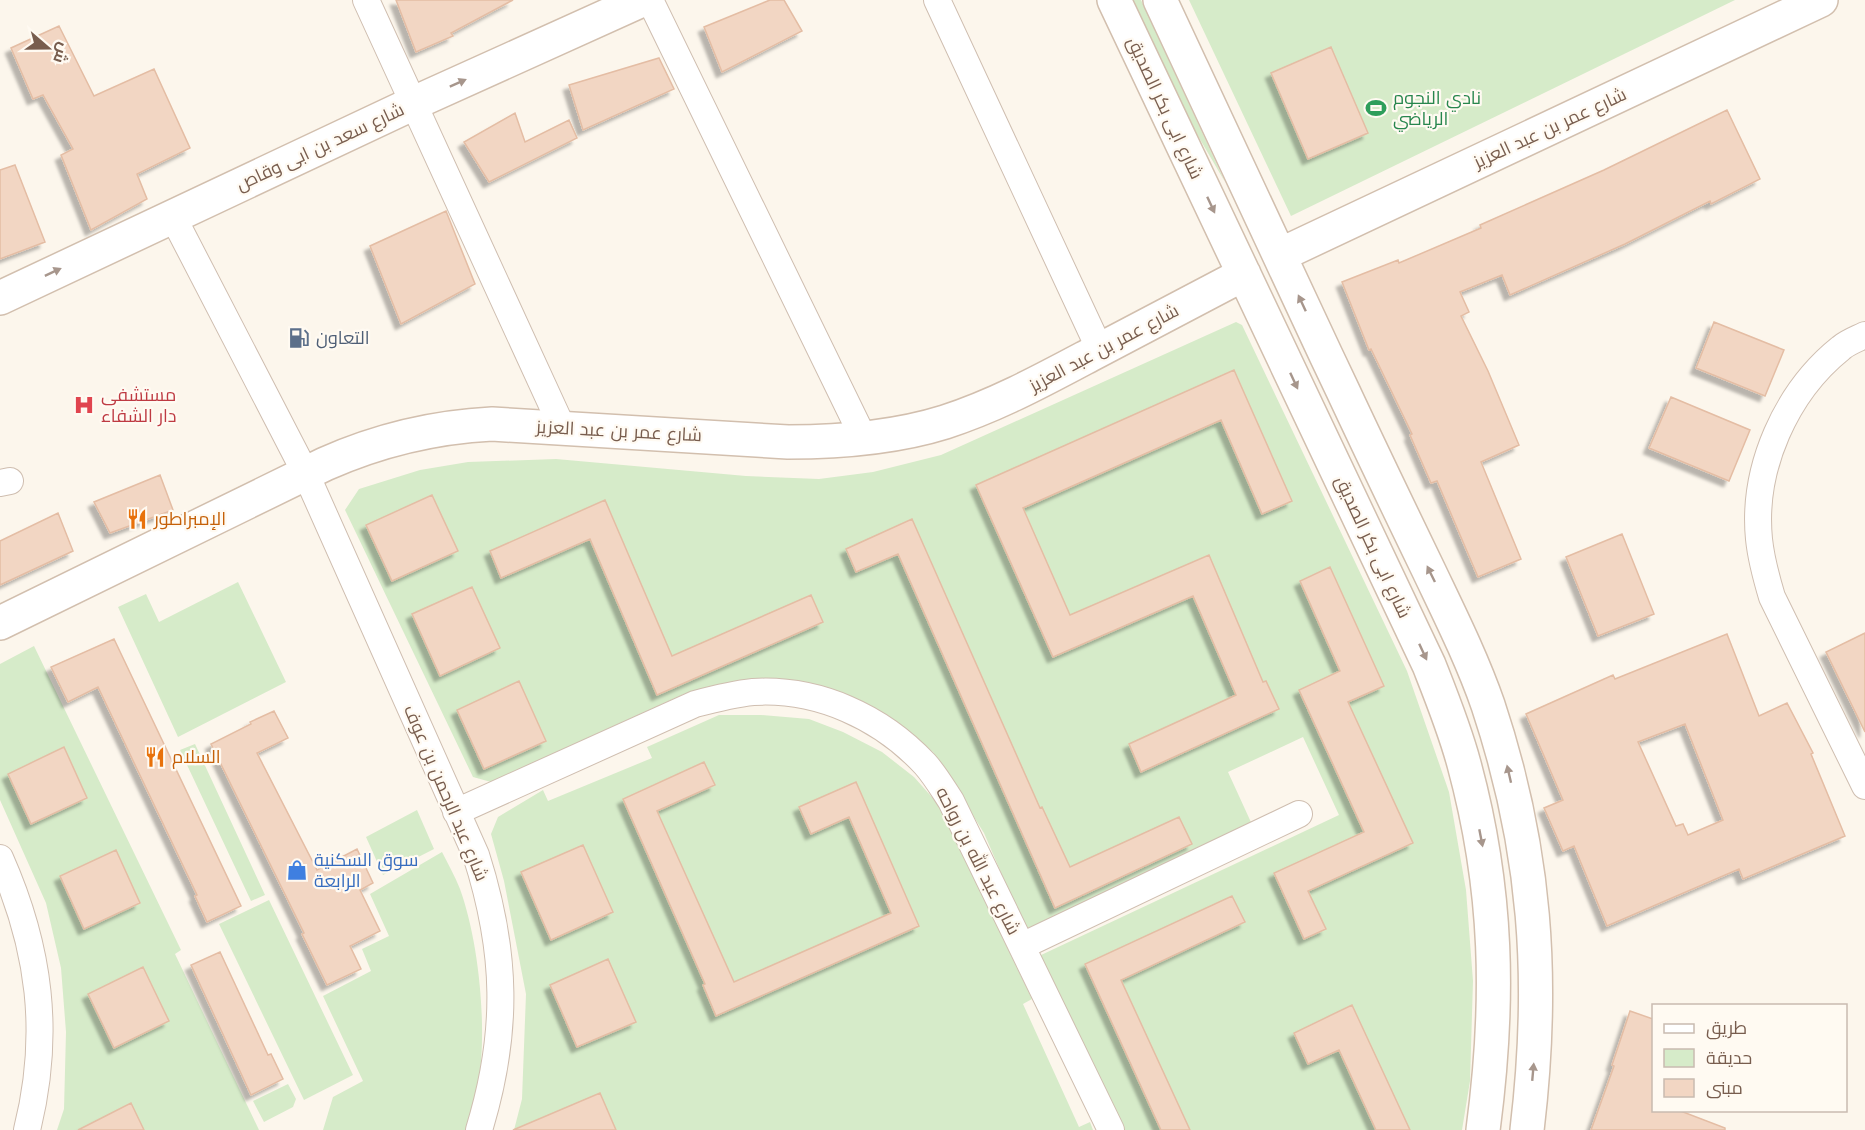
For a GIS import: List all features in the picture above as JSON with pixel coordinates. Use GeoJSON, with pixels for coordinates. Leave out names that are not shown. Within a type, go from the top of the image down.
{"type":"FeatureCollection","features":[{"type":"Feature","properties":{"kind":"street"},"geometry":{"type":"LineString","coordinates":[[366,0],[562,427]]}},
{"type":"Feature","properties":{"kind":"street","name":"شارع سعد بن ابى وقاص"},"geometry":{"type":"LineString","coordinates":[[0,298],[172,215],[642,0]]}},
{"type":"Feature","properties":{"kind":"street"},"geometry":{"type":"LineString","coordinates":[[650,0],[864,438]]}},
{"type":"Feature","properties":{"kind":"street"},"geometry":{"type":"LineString","coordinates":[[937,0],[1100,350]]}},
{"type":"Feature","properties":{"kind":"street","name":"شارع ابى بكر الصديق"},"geometry":{"type":"LineString","coordinates":[[1114,0],[1429,665],[1448,713],[1464,762],[1475,808],[1491,901],[1494,996],[1492,1044],[1483,1130]]}},
{"type":"Feature","properties":{"kind":"street"},"geometry":{"type":"LineString","coordinates":[[1160,0],[1465,645],[1487,703],[1506,762],[1518,813],[1530,885],[1536,947],[1537,1009],[1534,1072],[1527,1130]]}},
{"type":"Feature","properties":{"kind":"street","name":"شارع عمر بن عبد العزيز"},"geometry":{"type":"LineString","coordinates":[[1280,255],[1821,0]]}},
{"type":"Feature","properties":{"kind":"street"},"geometry":{"type":"LineString","coordinates":[[1168,115],[1205,96]]}},
{"type":"Feature","properties":{"kind":"street","name":"شارع عبد الرحمن بن عوف"},"geometry":{"type":"LineString","coordinates":[[172,215],[306,474],[476,855],[488,893],[501,972],[499,1042],[492,1083],[480,1130]]}},
{"type":"Feature","properties":{"kind":"street","name":"شارع عمر بن عبد العزيز"},"geometry":{"type":"LineString","coordinates":[[0,623],[306,474],[377,443],[433,429],[492,424],[788,442],[834,442],[903,432],[944,422],[1022,391],[1244,274]]}},
{"type":"Feature","properties":{"kind":"street"},"geometry":{"type":"LineString","coordinates":[[1863,777],[1772,597],[1759,537],[1759,506],[1772,446],[1784,417],[1800,391],[1820,367],[1843,346],[1865,335]]}},
{"type":"Feature","properties":{"kind":"street","name":"شارع عبد الله بن رواحه"},"geometry":{"type":"LineString","coordinates":[[456,812],[695,704],[724,696],[754,692],[809,696],[856,712],[893,735],[926,765],[951,801],[1111,1130]]}},
{"type":"Feature","properties":{"kind":"street"},"geometry":{"type":"LineString","coordinates":[[1448,713],[1487,703]]}},
{"type":"Feature","properties":{"kind":"street"},"geometry":{"type":"LineString","coordinates":[[1022,946],[1299,814]]}},
{"type":"Feature","properties":{"kind":"street"},"geometry":{"type":"LineString","coordinates":[[0,858],[27,930],[39,999],[39,1071],[27,1130]]}},
{"type":"Feature","properties":{"kind":"green space"},"geometry":{"type":"Polygon","coordinates":[[[1130,0],[1141,0],[1225,182],[1181,107],[1130,0]]]}},
{"type":"Feature","properties":{"kind":"green space","name":"نادي النجوم الرياضي"},"geometry":{"type":"Polygon","coordinates":[[[1189,0],[1735,0],[1291,216],[1189,0]]]}},
{"type":"Feature","properties":{"kind":"green space"},"geometry":{"type":"Polygon","coordinates":[[[1236,322],[1242,325],[1407,671],[1449,792],[1466,890],[1473,981],[1470,1081],[1462,1130],[1122,1130],[1039,956],[1339,815],[1303,737],[1228,772],[1255,831],[1029,938],[984,833],[933,752],[879,711],[747,687],[684,694],[491,782],[473,777],[345,510],[359,489],[420,470],[468,462],[556,459],[746,476],[819,479],[873,472],[941,455],[1236,322]]]}},
{"type":"Feature","properties":{"kind":"green space"},"geometry":{"type":"Polygon","coordinates":[[[238,582],[286,682],[178,737],[118,607],[146,594],[159,622],[238,582]]]}},
{"type":"Feature","properties":{"kind":"green space"},"geometry":{"type":"Polygon","coordinates":[[[34,646],[181,950],[175,954],[259,1130],[57,1130],[64,1109],[66,1032],[61,968],[46,903],[0,800],[0,664],[34,646]]]}},
{"type":"Feature","properties":{"kind":"green space"},"geometry":{"type":"Polygon","coordinates":[[[719,715],[761,715],[809,719],[843,732],[882,752],[914,777],[939,805],[1032,999],[1023,1004],[1079,1127],[1090,1122],[1093,1130],[514,1130],[522,1099],[526,994],[504,881],[491,834],[498,817],[543,790],[548,801],[652,758],[647,747],[719,715]]]}},
{"type":"Feature","properties":{"kind":"green space"},"geometry":{"type":"Polygon","coordinates":[[[195,744],[265,895],[251,901],[180,750],[195,744]]]}},
{"type":"Feature","properties":{"kind":"green space"},"geometry":{"type":"Polygon","coordinates":[[[417,810],[434,849],[383,875],[366,837],[417,810]]]}},
{"type":"Feature","properties":{"kind":"green space"},"geometry":{"type":"Polygon","coordinates":[[[442,852],[458,884],[467,910],[480,984],[481,1059],[479,1081],[467,1130],[323,1130],[333,1097],[363,1081],[323,996],[371,971],[362,949],[389,936],[370,894],[442,852]]]}},
{"type":"Feature","properties":{"kind":"green space"},"geometry":{"type":"Polygon","coordinates":[[[269,900],[353,1075],[304,1100],[219,924],[269,900]]]}},
{"type":"Feature","properties":{"kind":"green space"},"geometry":{"type":"Polygon","coordinates":[[[288,1084],[296,1099],[293,1107],[264,1122],[253,1101],[288,1084]]]}},
{"type":"Feature","properties":{"kind":"building"},"geometry":{"type":"Polygon","coordinates":[[[396,0],[513,0],[451,33],[453,36],[416,52],[396,0]]]}},
{"type":"Feature","properties":{"kind":"building"},"geometry":{"type":"Polygon","coordinates":[[[770,0],[784,0],[802,31],[722,72],[704,27],[770,0]]]}},
{"type":"Feature","properties":{"kind":"building"},"geometry":{"type":"Polygon","coordinates":[[[59,26],[94,96],[154,69],[190,148],[137,174],[147,199],[91,230],[61,155],[73,149],[43,95],[33,99],[11,48],[59,26]]]}},
{"type":"Feature","properties":{"kind":"building"},"geometry":{"type":"Polygon","coordinates":[[[1331,47],[1368,133],[1308,159],[1271,73],[1331,47]]]}},
{"type":"Feature","properties":{"kind":"building"},"geometry":{"type":"Polygon","coordinates":[[[659,58],[674,89],[583,130],[569,85],[659,58]]]}},
{"type":"Feature","properties":{"kind":"building"},"geometry":{"type":"Polygon","coordinates":[[[1727,110],[1760,179],[1711,204],[1710,201],[1625,244],[1510,295],[1502,275],[1460,292],[1469,312],[1461,316],[1488,371],[1519,445],[1481,462],[1521,559],[1478,577],[1437,481],[1431,483],[1410,435],[1412,434],[1371,349],[1369,350],[1342,282],[1398,260],[1399,263],[1481,228],[1480,225],[1604,170],[1727,110]]]}},
{"type":"Feature","properties":{"kind":"building"},"geometry":{"type":"Polygon","coordinates":[[[515,113],[525,142],[569,120],[577,138],[489,182],[464,142],[515,113]]]}},
{"type":"Feature","properties":{"kind":"building"},"geometry":{"type":"Polygon","coordinates":[[[15,165],[45,242],[0,259],[0,170],[15,165]]]}},
{"type":"Feature","properties":{"kind":"building"},"geometry":{"type":"Polygon","coordinates":[[[446,211],[475,284],[401,324],[370,246],[446,211]]]}},
{"type":"Feature","properties":{"kind":"building"},"geometry":{"type":"Polygon","coordinates":[[[1714,322],[1784,350],[1765,396],[1696,368],[1714,322]]]}},
{"type":"Feature","properties":{"kind":"building"},"geometry":{"type":"Polygon","coordinates":[[[1234,370],[1292,501],[1262,514],[1221,420],[1023,508],[1070,615],[1209,555],[1263,682],[1266,681],[1279,709],[1141,772],[1129,744],[1236,695],[1193,596],[1053,657],[976,485],[1234,370]]]}},
{"type":"Feature","properties":{"kind":"building"},"geometry":{"type":"Polygon","coordinates":[[[1671,397],[1750,430],[1729,481],[1649,448],[1671,397]]]}},
{"type":"Feature","properties":{"kind":"building"},"geometry":{"type":"Polygon","coordinates":[[[160,475],[173,510],[110,533],[94,502],[160,475]]]}},
{"type":"Feature","properties":{"kind":"building"},"geometry":{"type":"Polygon","coordinates":[[[432,495],[458,551],[392,581],[366,525],[432,495]]]}},
{"type":"Feature","properties":{"kind":"building"},"geometry":{"type":"Polygon","coordinates":[[[605,500],[672,656],[811,595],[823,622],[657,695],[590,539],[501,578],[490,551],[605,500]]]}},
{"type":"Feature","properties":{"kind":"building"},"geometry":{"type":"Polygon","coordinates":[[[58,513],[73,551],[0,585],[0,541],[58,513]]]}},
{"type":"Feature","properties":{"kind":"building"},"geometry":{"type":"Polygon","coordinates":[[[912,519],[1040,808],[1042,807],[1070,867],[1179,817],[1192,844],[1055,908],[898,554],[856,572],[846,549],[912,519]]]}},
{"type":"Feature","properties":{"kind":"building"},"geometry":{"type":"Polygon","coordinates":[[[1622,534],[1654,614],[1598,636],[1566,557],[1622,534]]]}},
{"type":"Feature","properties":{"kind":"building"},"geometry":{"type":"Polygon","coordinates":[[[1330,567],[1384,686],[1348,702],[1413,843],[1308,891],[1326,929],[1304,939],[1274,873],[1364,832],[1299,690],[1340,671],[1300,581],[1330,567]]]}},
{"type":"Feature","properties":{"kind":"building"},"geometry":{"type":"Polygon","coordinates":[[[472,587],[500,648],[440,676],[412,614],[472,587]]]}},
{"type":"Feature","properties":{"kind":"building"},"geometry":{"type":"Polygon","coordinates":[[[1865,633],[1865,732],[1826,652],[1865,633]]]}},
{"type":"Feature","properties":{"kind":"building"},"geometry":{"type":"Polygon","coordinates":[[[1727,634],[1759,716],[1787,703],[1813,753],[1811,754],[1845,836],[1743,879],[1739,869],[1607,926],[1574,846],[1563,851],[1544,808],[1563,800],[1526,714],[1613,675],[1615,679],[1727,634]],[[1685,724],[1638,742],[1676,826],[1683,824],[1688,835],[1723,820],[1685,724]]]}},
{"type":"Feature","properties":{"kind":"building"},"geometry":{"type":"Polygon","coordinates":[[[114,639],[241,906],[207,922],[195,896],[197,895],[98,687],[68,702],[51,667],[114,639]]]}},
{"type":"Feature","properties":{"kind":"building"},"geometry":{"type":"Polygon","coordinates":[[[519,681],[546,741],[484,769],[457,710],[519,681]]]}},
{"type":"Feature","properties":{"kind":"building"},"geometry":{"type":"Polygon","coordinates":[[[274,711],[288,738],[257,753],[317,870],[357,849],[373,883],[360,890],[380,931],[350,946],[361,969],[327,985],[302,934],[304,933],[211,744],[274,711]]]}},
{"type":"Feature","properties":{"kind":"building"},"geometry":{"type":"Polygon","coordinates":[[[64,747],[87,798],[31,824],[8,774],[64,747]]]}},
{"type":"Feature","properties":{"kind":"building"},"geometry":{"type":"Polygon","coordinates":[[[704,762],[715,785],[657,811],[734,982],[891,913],[849,817],[811,834],[799,807],[856,782],[919,926],[716,1016],[703,985],[705,984],[623,799],[704,762]]]}},
{"type":"Feature","properties":{"kind":"building"},"geometry":{"type":"Polygon","coordinates":[[[583,845],[613,912],[551,940],[521,872],[583,845]]]}},
{"type":"Feature","properties":{"kind":"building"},"geometry":{"type":"Polygon","coordinates":[[[116,850],[140,903],[84,929],[60,876],[116,850]]]}},
{"type":"Feature","properties":{"kind":"building"},"geometry":{"type":"Polygon","coordinates":[[[1232,896],[1245,922],[1121,980],[1190,1130],[1161,1130],[1085,964],[1232,896]]]}},
{"type":"Feature","properties":{"kind":"building"},"geometry":{"type":"Polygon","coordinates":[[[220,952],[268,1055],[271,1054],[283,1079],[251,1095],[191,965],[220,952]]]}},
{"type":"Feature","properties":{"kind":"building"},"geometry":{"type":"Polygon","coordinates":[[[608,959],[636,1022],[577,1047],[550,985],[608,959]]]}},
{"type":"Feature","properties":{"kind":"building"},"geometry":{"type":"Polygon","coordinates":[[[143,967],[169,1021],[114,1048],[88,994],[143,967]]]}},
{"type":"Feature","properties":{"kind":"building"},"geometry":{"type":"Polygon","coordinates":[[[1352,1005],[1410,1130],[1376,1130],[1339,1050],[1308,1064],[1294,1033],[1352,1005]]]}},
{"type":"Feature","properties":{"kind":"building"},"geometry":{"type":"Polygon","coordinates":[[[1630,1011],[1652,1019],[1652,1112],[1683,1112],[1725,1128],[1725,1130],[1591,1130],[1614,1066],[1612,1065],[1630,1011]]]}},
{"type":"Feature","properties":{"kind":"building"},"geometry":{"type":"Polygon","coordinates":[[[600,1093],[616,1130],[513,1130],[600,1093]]]}},
{"type":"Feature","properties":{"kind":"building"},"geometry":{"type":"Polygon","coordinates":[[[131,1103],[144,1130],[78,1130],[131,1103]]]}},
{"type":"Feature","properties":{"kind":"place","name":"نادي النجوم الرياضي"},"geometry":{"type":"Point","coordinates":[1376,108]}},
{"type":"Feature","properties":{"kind":"place","name":"التعاون"},"geometry":{"type":"Point","coordinates":[299,338]}},
{"type":"Feature","properties":{"kind":"place","name":"مستشفى دار الشفاء"},"geometry":{"type":"Point","coordinates":[84,405]}},
{"type":"Feature","properties":{"kind":"place","name":"الإمبراطور"},"geometry":{"type":"Point","coordinates":[137,519]}},
{"type":"Feature","properties":{"kind":"place","name":"السلام"},"geometry":{"type":"Point","coordinates":[155,757]}},
{"type":"Feature","properties":{"kind":"place","name":"سوق السكنية الرابعة"},"geometry":{"type":"Point","coordinates":[297,870]}}]}
